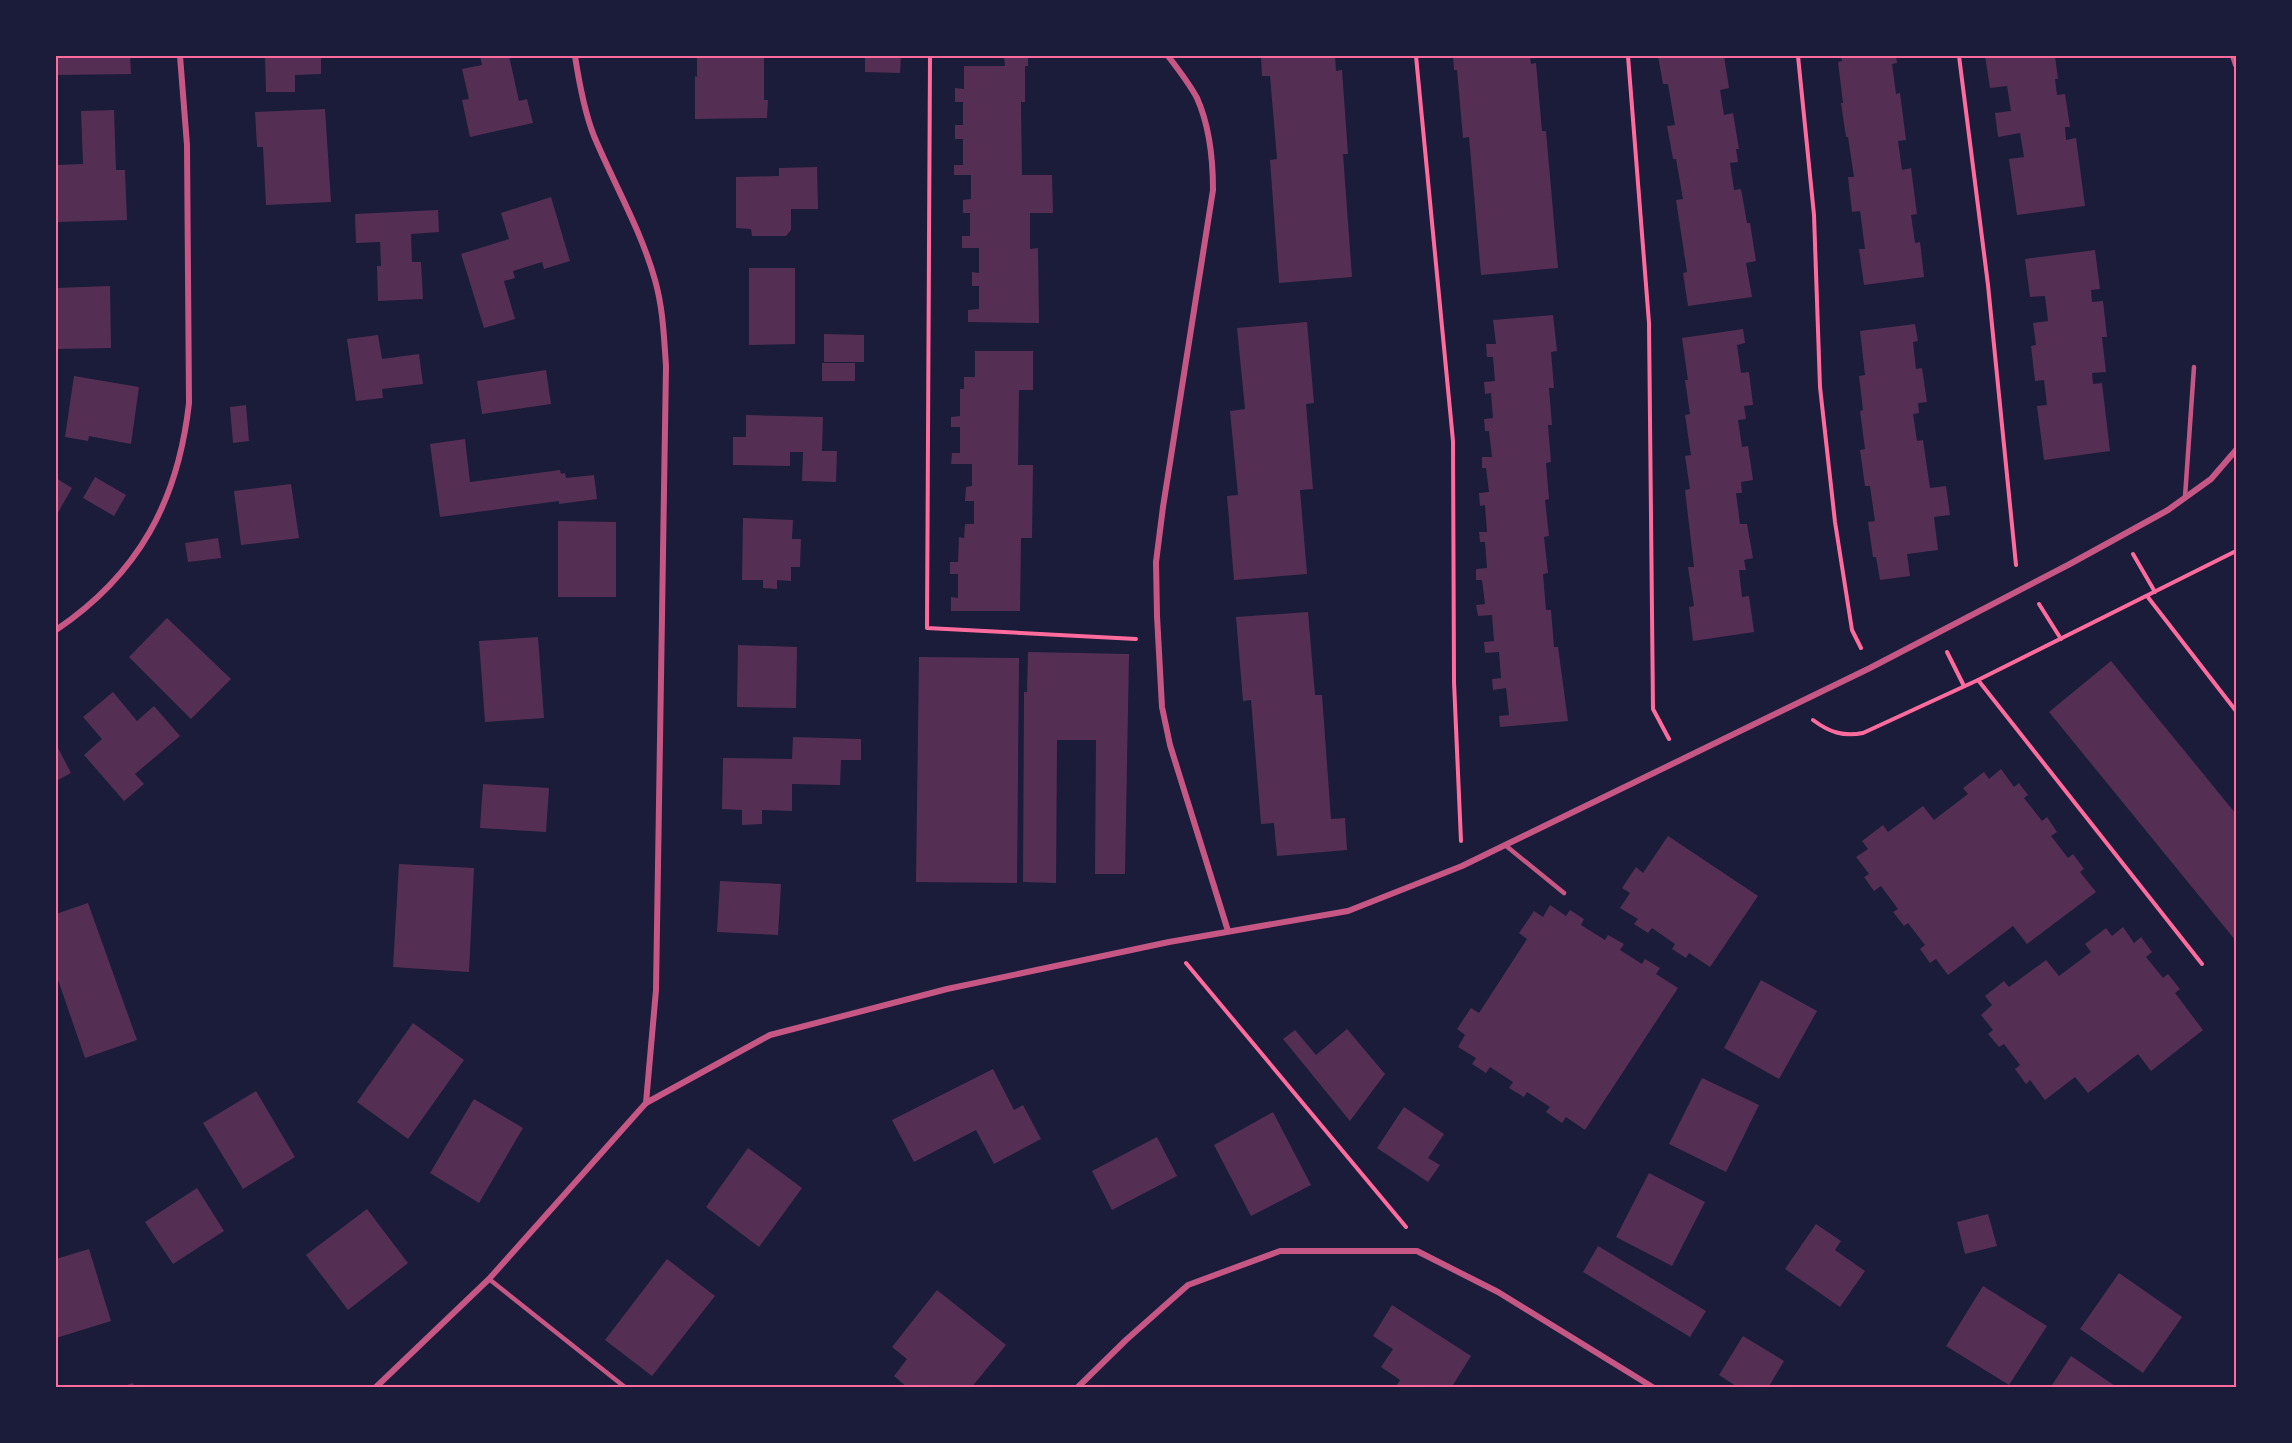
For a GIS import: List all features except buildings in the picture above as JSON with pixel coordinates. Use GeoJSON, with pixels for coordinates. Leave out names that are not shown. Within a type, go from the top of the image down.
{"type":"FeatureCollection","features":[{"type":"Feature","properties":{"kind":"street"},"geometry":{"type":"LineString","coordinates":[[56,630],[100,594],[138,551],[155,525],[167,499],[186,436],[189,403],[187,145],[180,56]]}},
{"type":"Feature","properties":{"kind":"street"},"geometry":{"type":"LineString","coordinates":[[575,56],[580,88],[593,133],[639,237],[655,280],[663,324],[666,366],[656,978],[646,1103]]}},
{"type":"Feature","properties":{"kind":"street"},"geometry":{"type":"LineString","coordinates":[[1168,56],[1197,99],[1210,146],[1213,190],[1156,562],[1162,707],[1170,745],[1228,931]]}},
{"type":"Feature","properties":{"kind":"street"},"geometry":{"type":"LineString","coordinates":[[2233,56],[2236,65]]}},
{"type":"Feature","properties":{"kind":"street"},"geometry":{"type":"LineString","coordinates":[[375,1388],[489,1279],[646,1103],[770,1035],[947,989],[1169,942],[1348,911],[1462,866],[1870,668],[2122,536],[2168,510],[2211,479],[2236,450]]}},
{"type":"Feature","properties":{"kind":"street"},"geometry":{"type":"LineString","coordinates":[[1077,1388],[1188,1284],[1280,1251],[1417,1251],[1498,1292],[1653,1388]]}},
{"type":"Feature","properties":{"kind":"lane"},"geometry":{"type":"LineString","coordinates":[[2185,497],[2194,367]]}},
{"type":"Feature","properties":{"kind":"lane"},"geometry":{"type":"LineString","coordinates":[[1505,845],[1564,893]]}},
{"type":"Feature","properties":{"kind":"lane"},"geometry":{"type":"LineString","coordinates":[[489,1279],[626,1388]]}},
{"type":"Feature","properties":{"kind":"path"},"geometry":{"type":"LineString","coordinates":[[930,56],[927,628],[1158,640]]}},
{"type":"Feature","properties":{"kind":"path"},"geometry":{"type":"LineString","coordinates":[[1416,56],[1453,441],[1454,682],[1462,866]]}},
{"type":"Feature","properties":{"kind":"path"},"geometry":{"type":"LineString","coordinates":[[1628,56],[1649,323],[1653,709],[1681,761]]}},
{"type":"Feature","properties":{"kind":"path"},"geometry":{"type":"LineString","coordinates":[[1798,56],[1814,215],[1820,387],[1835,522],[1852,630],[1870,668]]}},
{"type":"Feature","properties":{"kind":"path"},"geometry":{"type":"LineString","coordinates":[[1959,56],[1988,285],[2016,569],[2061,639]]}},
{"type":"Feature","properties":{"kind":"path"},"geometry":{"type":"LineString","coordinates":[[2122,536],[2155,592]]}},
{"type":"Feature","properties":{"kind":"path"},"geometry":{"type":"LineString","coordinates":[[1793,705],[1826,729],[1849,736],[1863,733],[1964,687],[2236,551]]}},
{"type":"Feature","properties":{"kind":"path"},"geometry":{"type":"LineString","coordinates":[[2147,596],[2236,711]]}},
{"type":"Feature","properties":{"kind":"path"},"geometry":{"type":"LineString","coordinates":[[1937,633],[1964,687]]}},
{"type":"Feature","properties":{"kind":"path"},"geometry":{"type":"LineString","coordinates":[[1978,680],[2202,964]]}},
{"type":"Feature","properties":{"kind":"path"},"geometry":{"type":"LineString","coordinates":[[1169,942],[1432,1259]]}}]}
